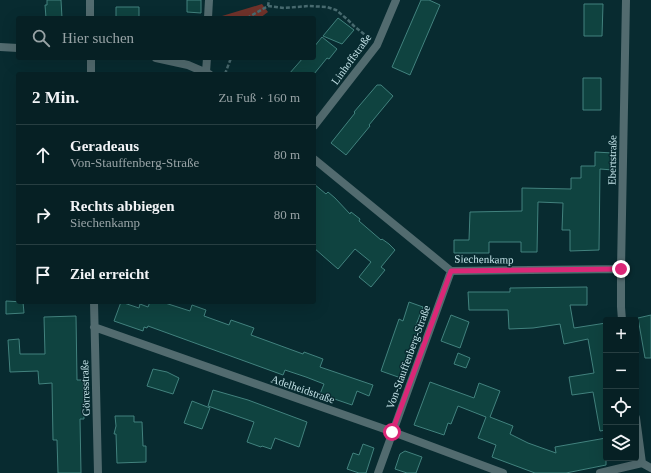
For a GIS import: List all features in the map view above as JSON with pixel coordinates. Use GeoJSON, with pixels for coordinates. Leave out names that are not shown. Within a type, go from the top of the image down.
{"type":"FeatureCollection","features":[{"type":"Feature","properties":{"kind":"street"},"geometry":{"type":"LineString","coordinates":[[90,0],[90,16]]}},
{"type":"Feature","properties":{"kind":"street"},"geometry":{"type":"LineString","coordinates":[[208,16],[209,0]]}},
{"type":"Feature","properties":{"kind":"street","name":"Linhoffstraße"},"geometry":{"type":"LineString","coordinates":[[316,123],[378,45],[396,0]]}},
{"type":"Feature","properties":{"kind":"street","name":"Ebertstraße"},"geometry":{"type":"LineString","coordinates":[[622,317],[621,269],[626,0]]}},
{"type":"Feature","properties":{"kind":"street"},"geometry":{"type":"LineString","coordinates":[[0,47],[16,48]]}},
{"type":"Feature","properties":{"kind":"street"},"geometry":{"type":"LineString","coordinates":[[91,60],[91,72]]}},
{"type":"Feature","properties":{"kind":"street"},"geometry":{"type":"LineString","coordinates":[[165,60],[188,65],[206,72]]}},
{"type":"Feature","properties":{"kind":"street"},"geometry":{"type":"LineString","coordinates":[[207,60],[208,72]]}},
{"type":"Feature","properties":{"kind":"street","name":"Siechenkamp"},"geometry":{"type":"LineString","coordinates":[[316,161],[451,271],[621,269]]}},
{"type":"Feature","properties":{"kind":"street","name":"Von-Stauffenberg-Straße"},"geometry":{"type":"LineString","coordinates":[[378,473],[451,271]]}},
{"type":"Feature","properties":{"kind":"street","name":"Görresstraße"},"geometry":{"type":"LineString","coordinates":[[94,304],[98,473]]}},
{"type":"Feature","properties":{"kind":"street","name":"Adelheidstraße"},"geometry":{"type":"LineString","coordinates":[[94,327],[392,432],[503,473]]}},
{"type":"Feature","properties":{"kind":"street"},"geometry":{"type":"LineString","coordinates":[[637,425],[642,463]]}},
{"type":"Feature","properties":{"kind":"street"},"geometry":{"type":"LineString","coordinates":[[600,473],[642,463],[651,468]]}},
{"type":"Feature","properties":{"kind":"path"},"geometry":{"type":"LineString","coordinates":[[268,6],[269,0]]}},
{"type":"Feature","properties":{"kind":"path"},"geometry":{"type":"LineString","coordinates":[[250,16],[268,6],[284,8],[317,6],[327,7],[336,10],[378,45]]}},
{"type":"Feature","properties":{"kind":"path"},"geometry":{"type":"LineString","coordinates":[[226,72],[231,60]]}},
{"type":"Feature","properties":{"kind":"shaded area"},"geometry":{"type":"Polygon","coordinates":[[[262,4],[268,12],[263,16],[222,16],[262,4]]]}},
{"type":"Feature","properties":{"kind":"building"},"geometry":{"type":"Polygon","coordinates":[[[47,0],[61,0],[62,16],[46,16],[45,5],[47,5],[47,0]]]}},
{"type":"Feature","properties":{"kind":"building"},"geometry":{"type":"Polygon","coordinates":[[[187,0],[201,0],[201,13],[187,12],[187,0]]]}},
{"type":"Feature","properties":{"kind":"building"},"geometry":{"type":"Polygon","coordinates":[[[421,0],[429,0],[440,5],[410,75],[392,67],[421,0]]]}},
{"type":"Feature","properties":{"kind":"building"},"geometry":{"type":"Polygon","coordinates":[[[584,4],[603,4],[602,36],[584,36],[584,4]]]}},
{"type":"Feature","properties":{"kind":"building"},"geometry":{"type":"Polygon","coordinates":[[[116,7],[139,7],[139,16],[116,16],[116,7]]]}},
{"type":"Feature","properties":{"kind":"building"},"geometry":{"type":"Polygon","coordinates":[[[338,18],[354,30],[342,44],[323,36],[338,18]]]}},
{"type":"Feature","properties":{"kind":"building"},"geometry":{"type":"Polygon","coordinates":[[[322,37],[337,49],[316,72],[291,72],[301,60],[316,60],[316,44],[322,37]]]}},
{"type":"Feature","properties":{"kind":"building"},"geometry":{"type":"Polygon","coordinates":[[[583,78],[601,78],[601,110],[583,110],[583,78]]]}},
{"type":"Feature","properties":{"kind":"building"},"geometry":{"type":"Polygon","coordinates":[[[377,85],[381,85],[393,96],[346,155],[331,143],[355,113],[354,112],[377,85]]]}},
{"type":"Feature","properties":{"kind":"building"},"geometry":{"type":"Polygon","coordinates":[[[595,152],[613,153],[613,170],[600,169],[599,250],[570,251],[570,230],[562,230],[563,203],[538,202],[537,252],[521,252],[521,242],[489,242],[489,253],[454,253],[454,240],[469,240],[470,212],[522,211],[522,188],[571,189],[571,178],[581,178],[581,166],[595,166],[595,152]]]}},
{"type":"Feature","properties":{"kind":"building"},"geometry":{"type":"Polygon","coordinates":[[[316,186],[326,194],[328,192],[350,214],[351,212],[360,219],[359,221],[395,250],[381,267],[385,270],[371,287],[359,277],[371,262],[355,249],[338,269],[316,250],[316,186]]]}},
{"type":"Feature","properties":{"kind":"building"},"geometry":{"type":"Polygon","coordinates":[[[587,287],[587,305],[570,305],[574,328],[603,323],[603,430],[600,431],[593,392],[572,395],[569,377],[594,373],[588,339],[564,344],[560,324],[533,328],[509,329],[508,310],[469,310],[468,292],[510,292],[510,288],[587,287]]]}},
{"type":"Feature","properties":{"kind":"building"},"geometry":{"type":"Polygon","coordinates":[[[6,301],[16,302],[16,304],[23,304],[24,313],[6,314],[6,301]]]}},
{"type":"Feature","properties":{"kind":"building"},"geometry":{"type":"Polygon","coordinates":[[[409,302],[423,307],[416,325],[419,326],[401,378],[381,371],[399,319],[403,321],[409,302]]]}},
{"type":"Feature","properties":{"kind":"building"},"geometry":{"type":"Polygon","coordinates":[[[120,304],[127,304],[139,308],[140,304],[148,307],[149,304],[168,304],[190,311],[192,305],[206,310],[204,316],[229,325],[231,320],[254,328],[251,335],[303,354],[304,352],[323,359],[320,367],[373,385],[369,396],[357,391],[352,405],[320,394],[324,384],[306,377],[285,370],[283,375],[148,326],[147,328],[144,327],[143,331],[114,321],[120,304]]]}},
{"type":"Feature","properties":{"kind":"building"},"geometry":{"type":"Polygon","coordinates":[[[451,315],[469,322],[460,348],[441,341],[451,315]]]}},
{"type":"Feature","properties":{"kind":"building"},"geometry":{"type":"Polygon","coordinates":[[[651,315],[651,358],[645,358],[639,318],[651,315]]]}},
{"type":"Feature","properties":{"kind":"building"},"geometry":{"type":"Polygon","coordinates":[[[76,316],[77,380],[83,380],[84,419],[80,419],[81,473],[58,473],[57,440],[53,440],[52,383],[39,384],[38,371],[10,372],[8,340],[19,339],[20,354],[45,354],[44,317],[76,316]]]}},
{"type":"Feature","properties":{"kind":"building"},"geometry":{"type":"Polygon","coordinates":[[[458,353],[470,358],[466,368],[454,364],[458,353]]]}},
{"type":"Feature","properties":{"kind":"building"},"geometry":{"type":"Polygon","coordinates":[[[153,369],[167,372],[179,378],[173,394],[147,386],[153,369]]]}},
{"type":"Feature","properties":{"kind":"building"},"geometry":{"type":"Polygon","coordinates":[[[430,382],[474,398],[479,383],[500,391],[490,417],[513,426],[510,434],[528,443],[556,453],[555,447],[603,439],[603,461],[606,461],[606,465],[566,473],[535,473],[492,457],[496,445],[478,438],[486,417],[458,406],[451,424],[448,423],[444,435],[414,425],[430,382]]]}},
{"type":"Feature","properties":{"kind":"building"},"geometry":{"type":"Polygon","coordinates":[[[213,390],[248,400],[307,422],[299,447],[275,438],[271,449],[247,442],[254,422],[208,406],[213,390]]]}},
{"type":"Feature","properties":{"kind":"building"},"geometry":{"type":"Polygon","coordinates":[[[192,401],[210,408],[202,429],[184,423],[192,401]]]}},
{"type":"Feature","properties":{"kind":"building"},"geometry":{"type":"Polygon","coordinates":[[[115,416],[134,416],[134,422],[142,422],[143,446],[146,446],[146,462],[117,463],[116,434],[114,434],[116,426],[115,416]]]}},
{"type":"Feature","properties":{"kind":"building"},"geometry":{"type":"Polygon","coordinates":[[[363,444],[374,448],[366,473],[359,473],[347,469],[353,453],[359,455],[363,444]]]}},
{"type":"Feature","properties":{"kind":"building"},"geometry":{"type":"Polygon","coordinates":[[[405,451],[422,457],[416,473],[407,473],[395,469],[400,454],[405,451]]]}},
{"type":"Feature","properties":{"kind":"route"},"geometry":{"type":"LineString","coordinates":[[392,432],[451,271],[621,269]]}}]}
